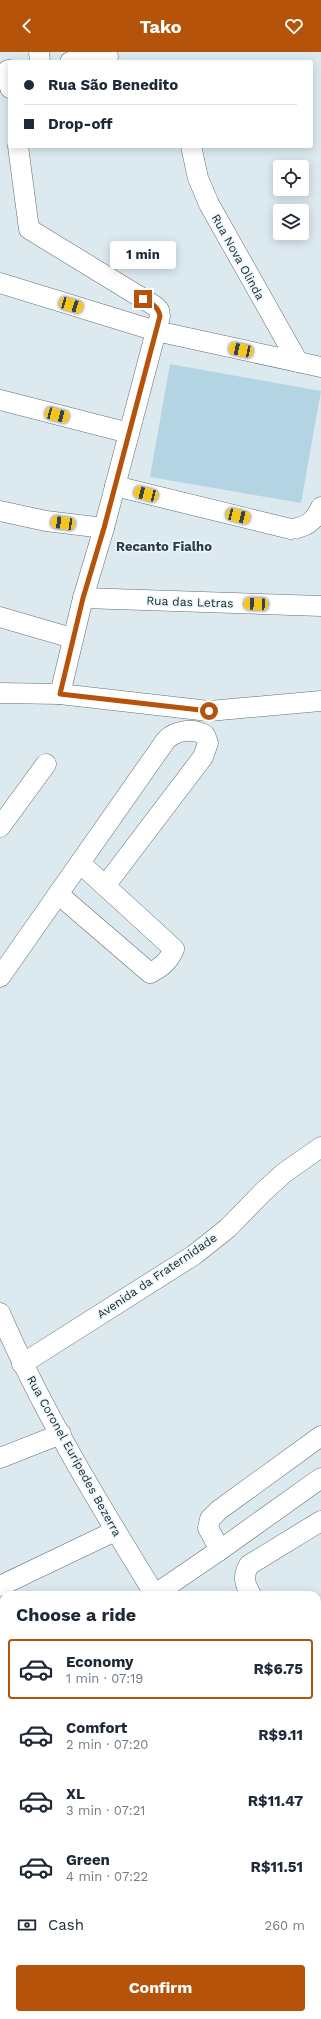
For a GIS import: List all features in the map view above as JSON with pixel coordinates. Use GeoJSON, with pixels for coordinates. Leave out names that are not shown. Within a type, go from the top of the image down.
{"type":"FeatureCollection","features":[{"type":"Feature","properties":{"kind":"street"},"geometry":{"type":"LineString","coordinates":[[85,60],[108,57]]}},
{"type":"Feature","properties":{"kind":"street"},"geometry":{"type":"LineString","coordinates":[[18,148],[29,229],[156,306],[159,310],[160,316],[104,528],[72,638],[60,694]]}},
{"type":"Feature","properties":{"kind":"street","name":"Rua Nova Olinda"},"geometry":{"type":"LineString","coordinates":[[191,148],[198,178],[209,204],[298,362]]}},
{"type":"Feature","properties":{"kind":"street"},"geometry":{"type":"LineString","coordinates":[[0,283],[156,331],[321,367]]}},
{"type":"Feature","properties":{"kind":"street"},"geometry":{"type":"LineString","coordinates":[[0,400],[129,433]]}},
{"type":"Feature","properties":{"kind":"street"},"geometry":{"type":"LineString","coordinates":[[115,486],[291,529],[306,526],[312,521],[321,507]]}},
{"type":"Feature","properties":{"kind":"street"},"geometry":{"type":"LineString","coordinates":[[0,511],[46,521],[104,528]]}},
{"type":"Feature","properties":{"kind":"street","name":"Rua das Letras"},"geometry":{"type":"LineString","coordinates":[[83,598],[321,606]]}},
{"type":"Feature","properties":{"kind":"street"},"geometry":{"type":"LineString","coordinates":[[0,617],[72,638]]}},
{"type":"Feature","properties":{"kind":"street"},"geometry":{"type":"LineString","coordinates":[[0,693],[60,694],[209,711],[321,701]]}},
{"type":"Feature","properties":{"kind":"street"},"geometry":{"type":"LineString","coordinates":[[0,977],[166,740],[172,734],[179,732],[199,731],[205,734],[208,743],[203,757],[105,886]]}},
{"type":"Feature","properties":{"kind":"street"},"geometry":{"type":"LineString","coordinates":[[0,827],[46,764]]}},
{"type":"Feature","properties":{"kind":"street"},"geometry":{"type":"LineString","coordinates":[[58,894],[150,973],[162,967],[169,960],[174,949],[80,863]]}},
{"type":"Feature","properties":{"kind":"street","name":"Avenida da Fraternidade"},"geometry":{"type":"LineString","coordinates":[[22,1364],[194,1255],[228,1228],[284,1173],[321,1147]]}},
{"type":"Feature","properties":{"kind":"street","name":"Rua Coronel Eurípedes Bezerra"},"geometry":{"type":"LineString","coordinates":[[0,1313],[22,1364],[115,1531],[152,1591]]}},
{"type":"Feature","properties":{"kind":"street"},"geometry":{"type":"LineString","coordinates":[[0,1458],[61,1434]]}},
{"type":"Feature","properties":{"kind":"street"},"geometry":{"type":"LineString","coordinates":[[220,1550],[208,1528],[210,1519],[219,1510],[321,1436]]}},
{"type":"Feature","properties":{"kind":"street"},"geometry":{"type":"LineString","coordinates":[[161,1591],[321,1478]]}},
{"type":"Feature","properties":{"kind":"street"},"geometry":{"type":"LineString","coordinates":[[250,1591],[244,1582],[245,1571],[249,1565],[321,1521]]}},
{"type":"Feature","properties":{"kind":"street"},"geometry":{"type":"LineString","coordinates":[[0,1586],[115,1531]]}},
{"type":"Feature","properties":{"kind":"shaded area"},"geometry":{"type":"Polygon","coordinates":[[[170,364],[321,391],[301,503],[150,477],[170,364]]]}},
{"type":"Feature","properties":{"kind":"district","name":"Recanto Fialho"},"geometry":{"type":"Point","coordinates":[164,546]}},
{"type":"Feature","properties":{"kind":"route"},"geometry":{"type":"LineString","coordinates":[[143,299],[156,306],[159,310],[160,316],[104,528],[72,638],[60,694],[209,711]]}}]}
